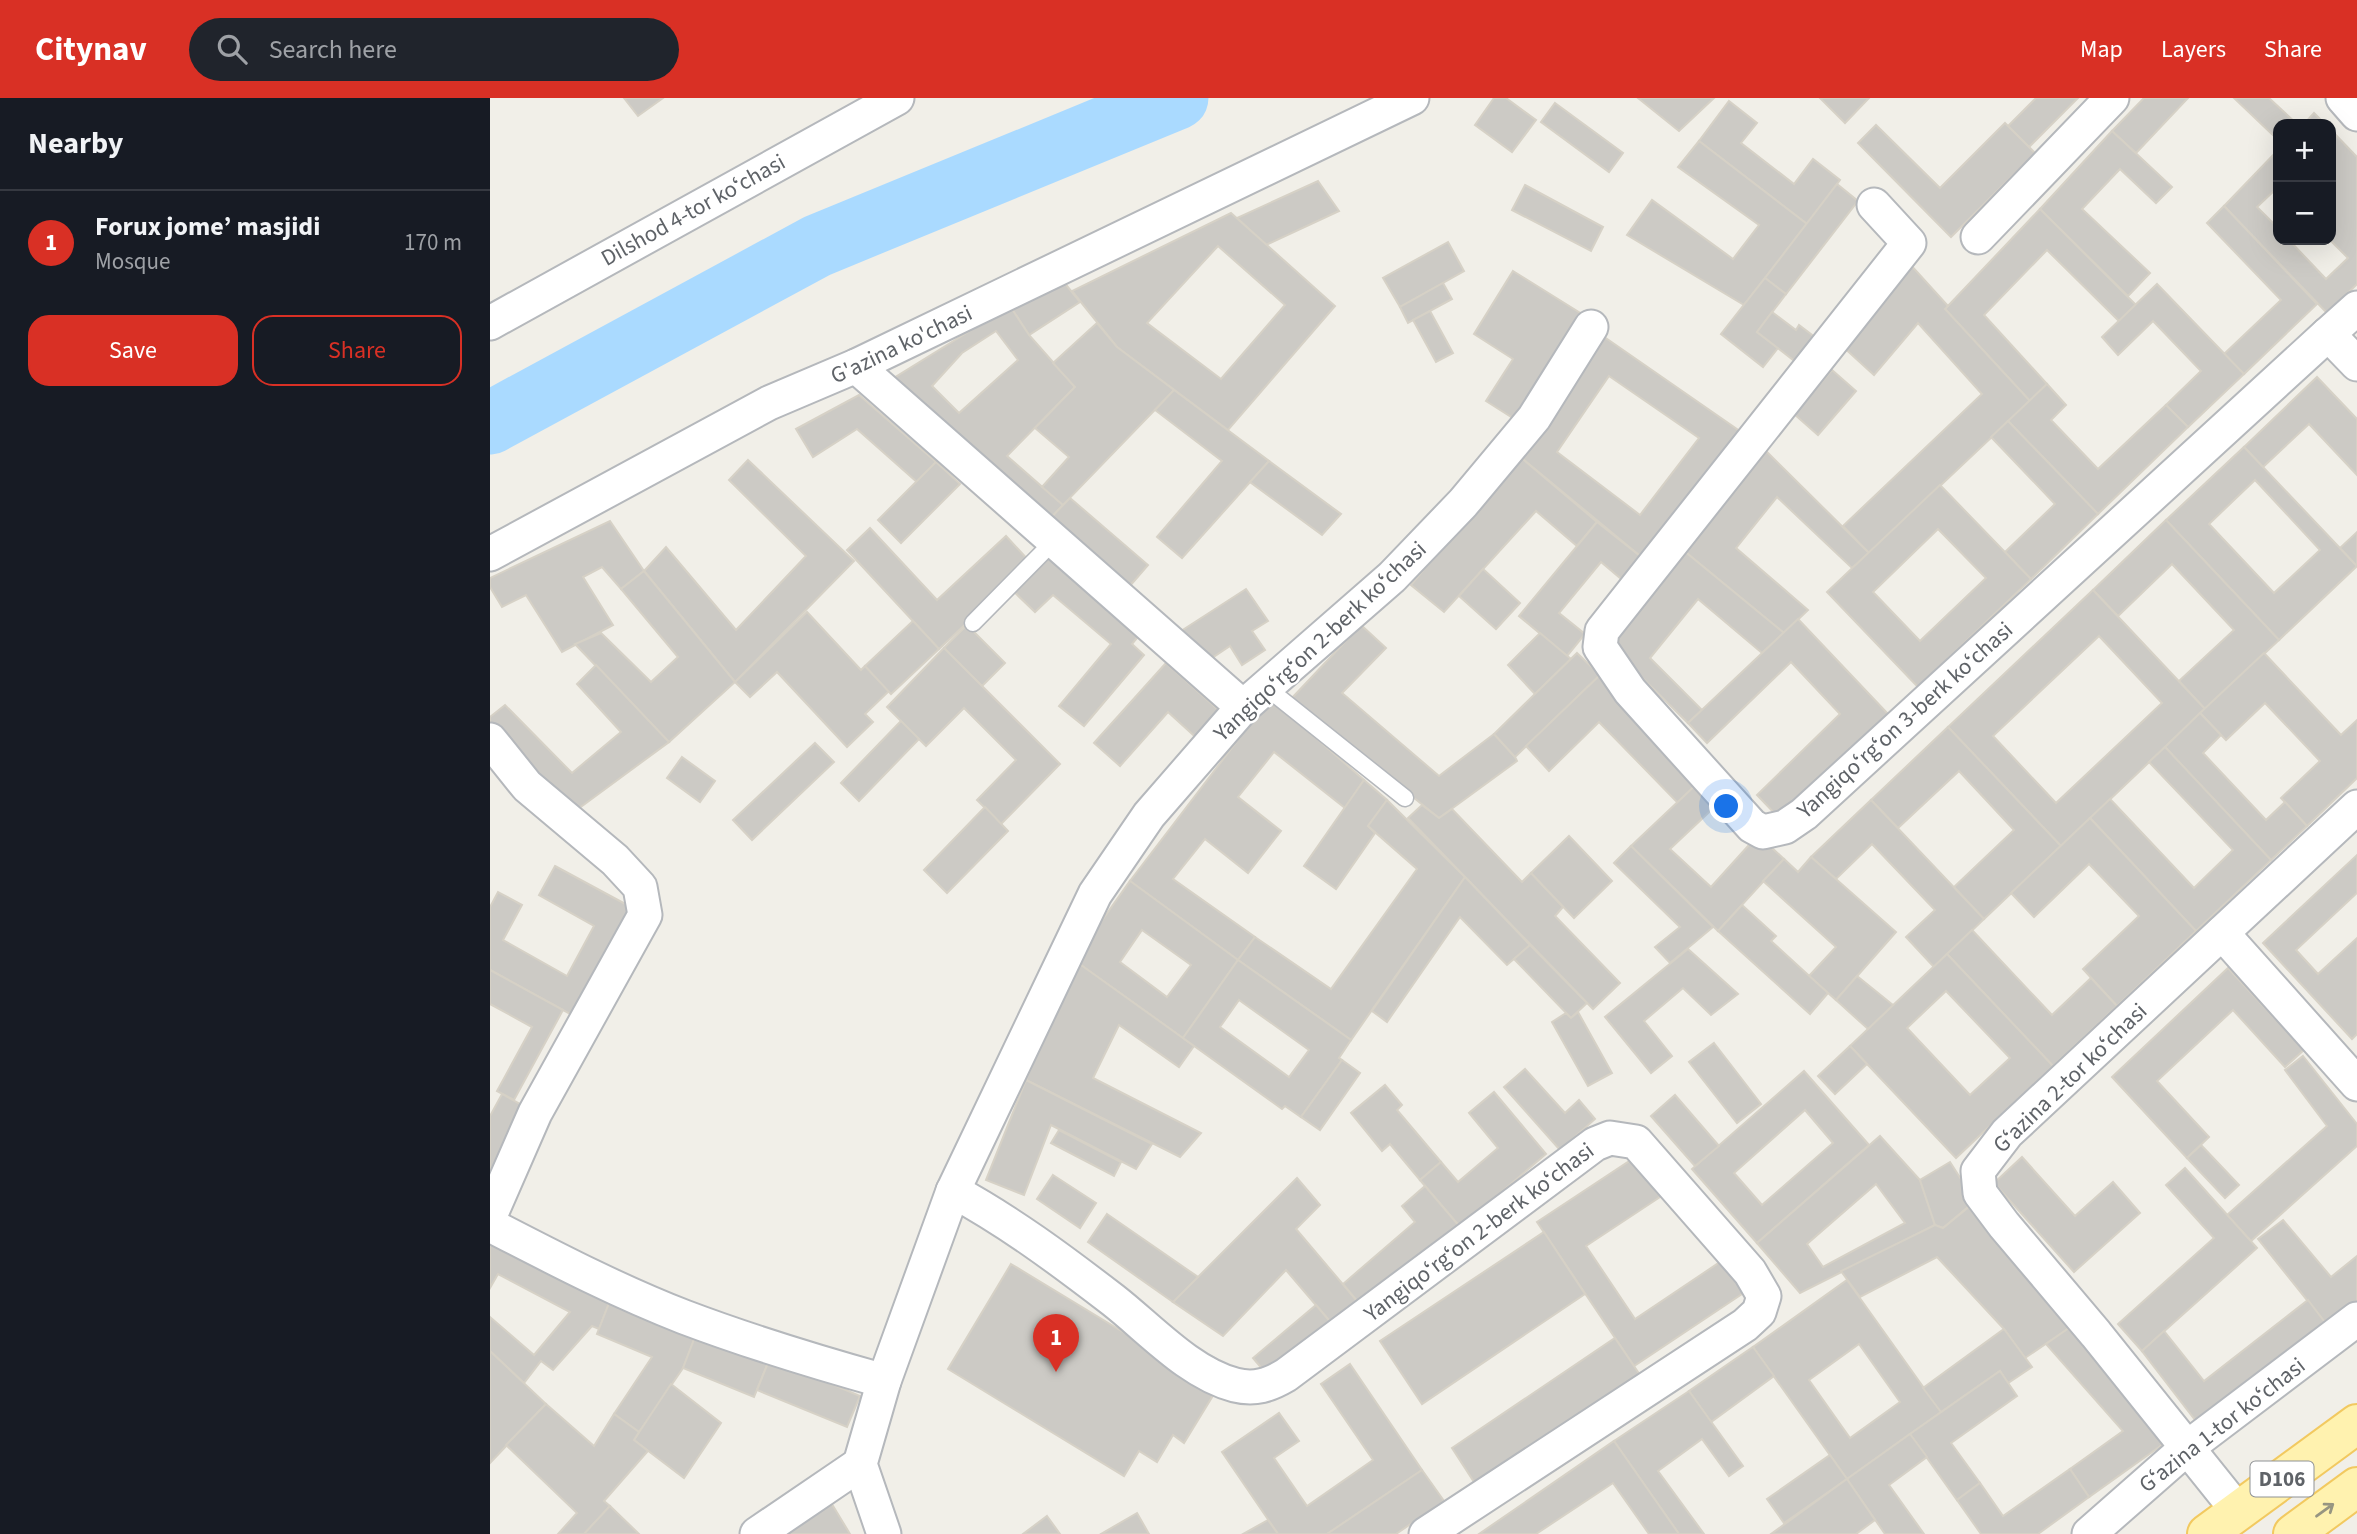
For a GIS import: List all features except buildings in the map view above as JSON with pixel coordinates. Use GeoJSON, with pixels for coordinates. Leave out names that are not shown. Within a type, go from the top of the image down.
{"type":"FeatureCollection","features":[{"type":"Feature","properties":{"kind":"main road","name":"D106"},"geometry":{"type":"LineString","coordinates":[[2207,1534],[2357,1424]]}},
{"type":"Feature","properties":{"kind":"main road","name":"D106"},"geometry":{"type":"LineString","coordinates":[[2293,1534],[2357,1487]]}},
{"type":"Feature","properties":{"kind":"street","name":"Dilshod 4-tor koʻchasi"},"geometry":{"type":"LineString","coordinates":[[490,323],[897,98]]}},
{"type":"Feature","properties":{"kind":"street","name":"G'azina ko'chasi"},"geometry":{"type":"LineString","coordinates":[[490,554],[769,403],[856,366],[1412,98]]}},
{"type":"Feature","properties":{"kind":"street"},"geometry":{"type":"LineString","coordinates":[[1978,237],[2112,98]]}},
{"type":"Feature","properties":{"kind":"street"},"geometry":{"type":"LineString","coordinates":[[2343,98],[2357,114]]}},
{"type":"Feature","properties":{"kind":"street","name":"Yangiqoʻrgʻon 3-berk koʻchasi"},"geometry":{"type":"LineString","coordinates":[[1874,205],[1909,243],[1602,631],[1600,647],[1630,691],[1752,826],[1763,832],[1785,827],[1804,814],[2329,334]]}},
{"type":"Feature","properties":{"kind":"street"},"geometry":{"type":"LineString","coordinates":[[2357,308],[2329,334],[2357,364]]}},
{"type":"Feature","properties":{"kind":"street","name":"Yangiqoʻrgʻon 2-berk koʻchasi"},"geometry":{"type":"LineString","coordinates":[[860,1464],[884,1381],[953,1191],[1095,894],[1149,815],[1255,697],[1392,577],[1463,503],[1534,418],[1591,327]]}},
{"type":"Feature","properties":{"kind":"street"},"geometry":{"type":"LineString","coordinates":[[856,366],[1053,542],[1255,697]]}},
{"type":"Feature","properties":{"kind":"street"},"geometry":{"type":"LineString","coordinates":[[490,740],[527,786],[615,860],[640,887],[645,915],[535,1113],[490,1216]]}},
{"type":"Feature","properties":{"kind":"street","name":"Gʻazina 2-tor koʻchasi"},"geometry":{"type":"LineString","coordinates":[[2238,1511],[2004,1225],[1980,1193],[1978,1171],[2007,1133],[2357,807]]}},
{"type":"Feature","properties":{"kind":"street"},"geometry":{"type":"LineString","coordinates":[[2222,933],[2357,1084]]}},
{"type":"Feature","properties":{"kind":"street","name":"Yangiqoʻrgʻon 2-berk koʻchasi"},"geometry":{"type":"LineString","coordinates":[[953,1191],[1045,1248],[1191,1363],[1234,1384],[1253,1388],[1270,1385],[1286,1375],[1595,1144],[1610,1138],[1636,1142],[1750,1272],[1764,1296],[1759,1312],[1745,1325],[1426,1534]]}},
{"type":"Feature","properties":{"kind":"street"},"geometry":{"type":"LineString","coordinates":[[490,1225],[587,1275],[683,1317],[787,1354],[884,1381]]}},
{"type":"Feature","properties":{"kind":"street","name":"Gʻazina 1-tor koʻchasi"},"geometry":{"type":"LineString","coordinates":[[2089,1534],[2188,1447],[2357,1320]]}},
{"type":"Feature","properties":{"kind":"street"},"geometry":{"type":"LineString","coordinates":[[757,1534],[803,1500],[860,1464],[884,1534]]}},
{"type":"Feature","properties":{"kind":"lane"},"geometry":{"type":"LineString","coordinates":[[973,623],[1053,542]]}},
{"type":"Feature","properties":{"kind":"lane"},"geometry":{"type":"LineString","coordinates":[[1255,697],[1405,798]]}},
{"type":"Feature","properties":{"kind":"waterway"},"geometry":{"type":"LineString","coordinates":[[490,423],[817,246],[1177,98]]}},
{"type":"Feature","properties":{"kind":"place","name":"Forux jome’ masjidi"},"geometry":{"type":"Point","coordinates":[1056,1372]}}]}
